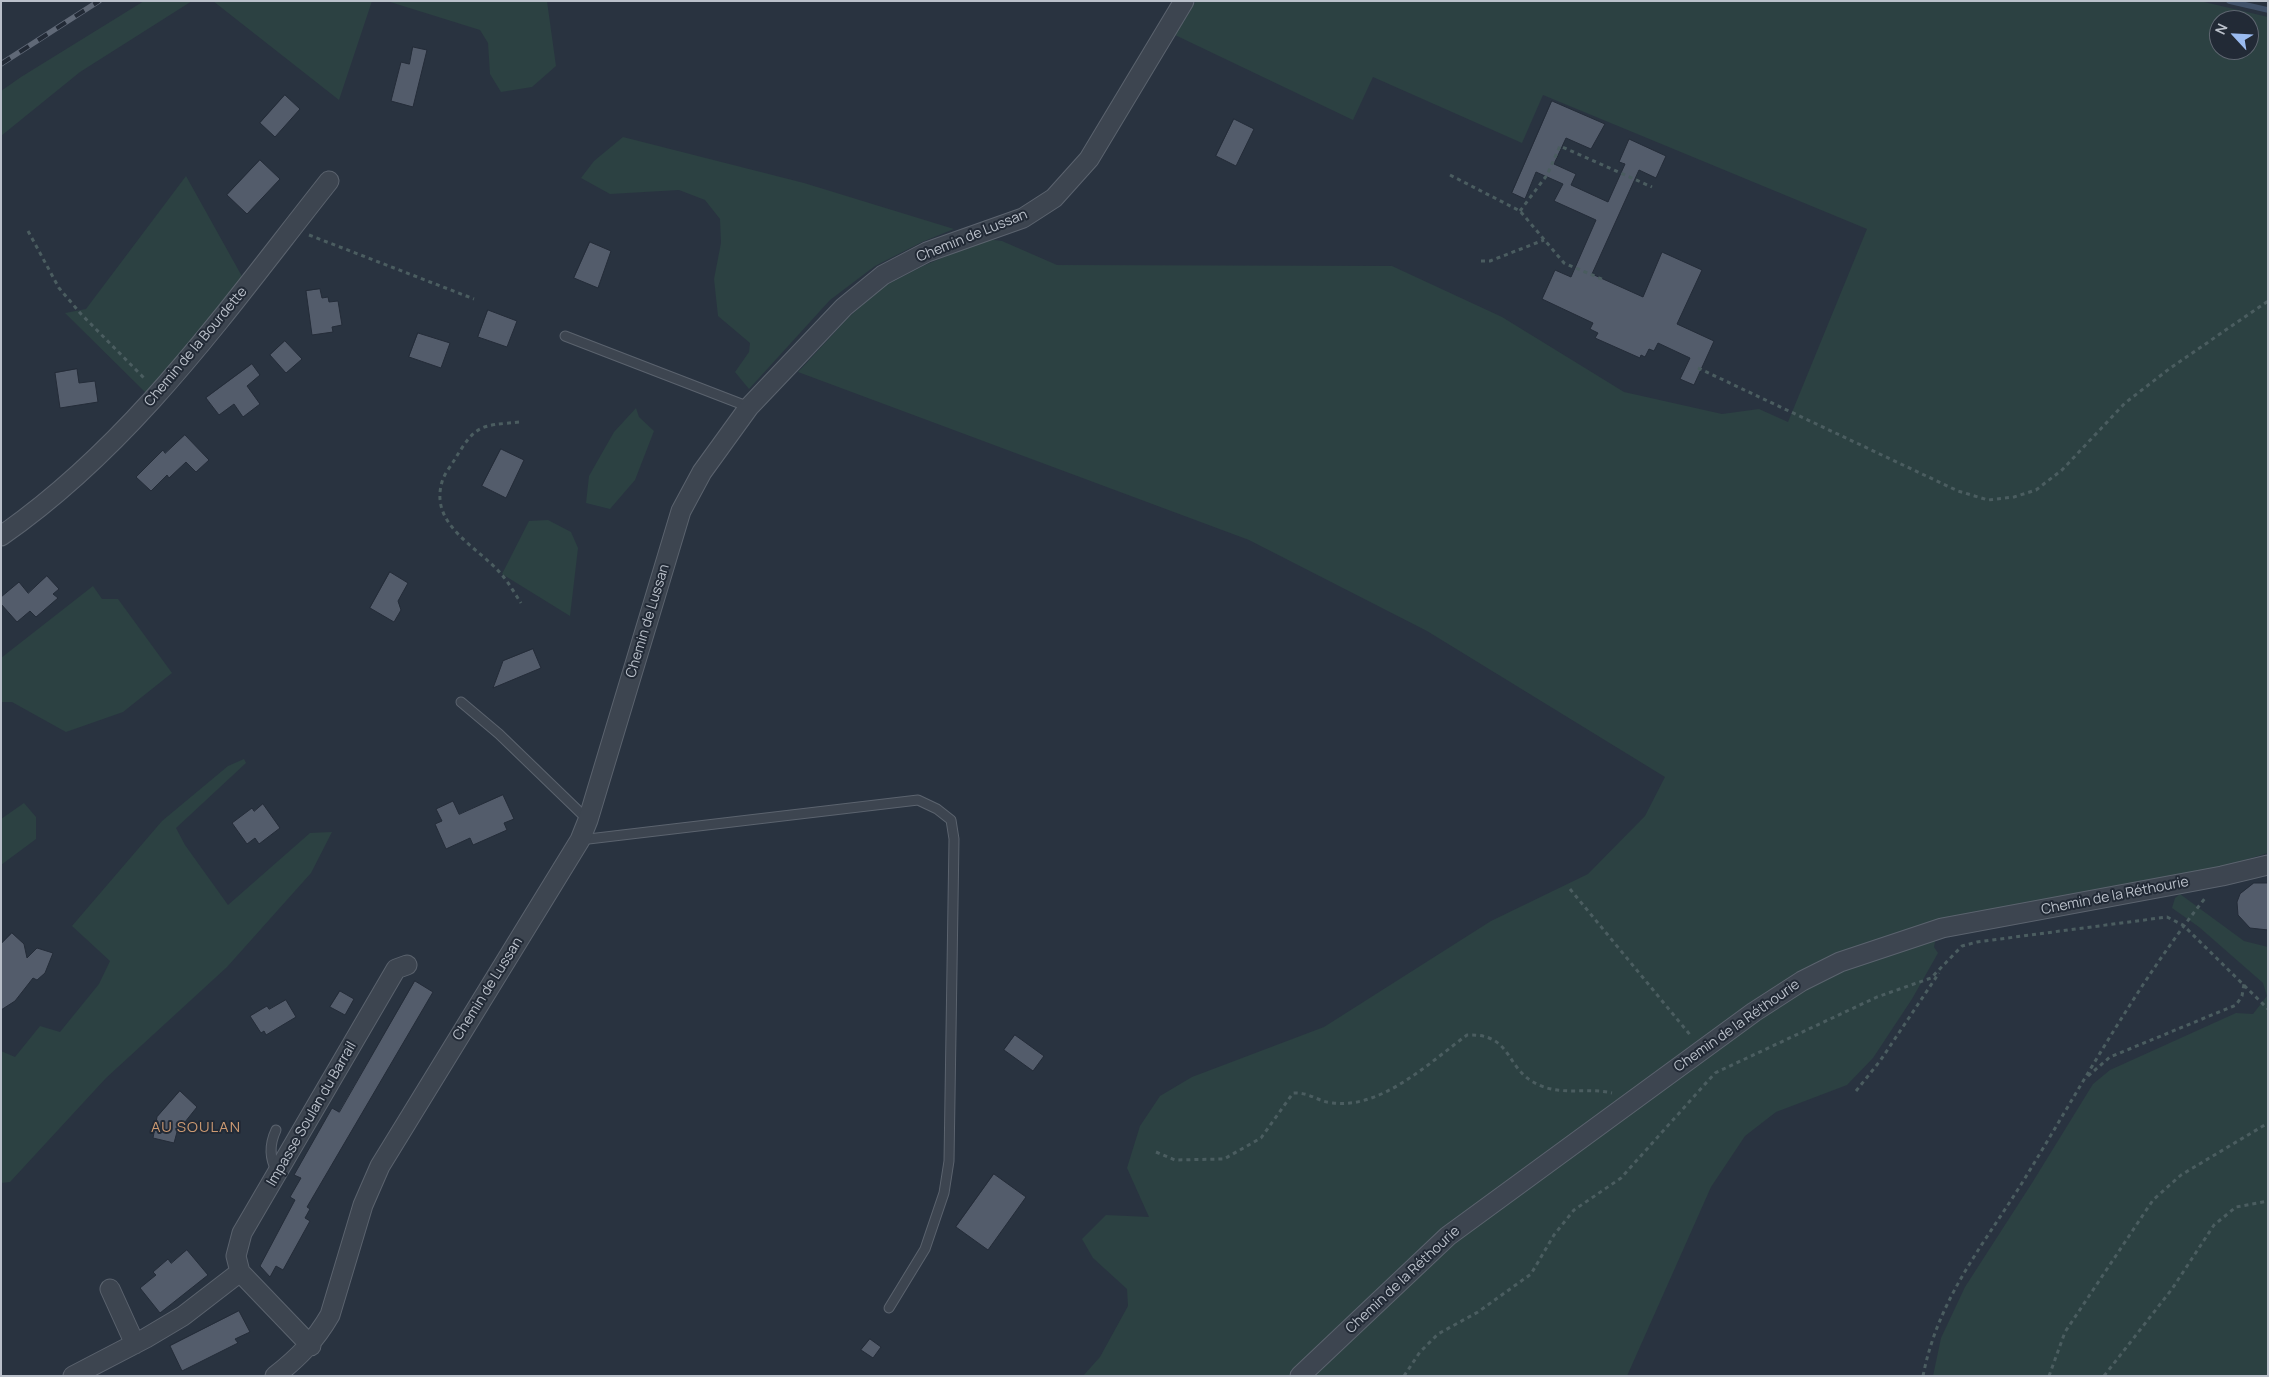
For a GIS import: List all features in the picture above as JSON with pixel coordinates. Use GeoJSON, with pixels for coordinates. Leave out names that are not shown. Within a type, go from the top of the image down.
{"type":"FeatureCollection","features":[{"type":"Feature","properties":{"kind":"street","name":"Chemin de Lussan"},"geometry":{"type":"LineString","coordinates":[[275,1376],[311,1346],[330,1315],[363,1206],[380,1166],[580,840],[588,820],[681,511],[702,472],[749,407],[844,308],[883,275],[927,252],[1023,218],[1054,198],[1089,159],[1184,1]]}},
{"type":"Feature","properties":{"kind":"street","name":"Chemin de la Bourdette"},"geometry":{"type":"LineString","coordinates":[[1,536],[56,493],[159,394],[329,181]]}},
{"type":"Feature","properties":{"kind":"street","name":"Chemin de la Réthourie"},"geometry":{"type":"LineString","coordinates":[[1300,1376],[1448,1236],[1702,1050],[1802,981],[1840,962],[1942,928],[2222,876],[2268,865]]}},
{"type":"Feature","properties":{"kind":"street","name":"Impasse Soulan du Barrail"},"geometry":{"type":"LineString","coordinates":[[240,1272],[236,1256],[239,1239],[396,969],[407,965]]}},
{"type":"Feature","properties":{"kind":"street"},"geometry":{"type":"LineString","coordinates":[[73,1376],[135,1344],[183,1316],[240,1272],[311,1346]]}},
{"type":"Feature","properties":{"kind":"street"},"geometry":{"type":"LineString","coordinates":[[110,1289],[135,1344]]}},
{"type":"Feature","properties":{"kind":"lane"},"geometry":{"type":"LineString","coordinates":[[565,336],[749,407]]}},
{"type":"Feature","properties":{"kind":"lane"},"geometry":{"type":"LineString","coordinates":[[461,702],[499,734],[588,820]]}},
{"type":"Feature","properties":{"kind":"lane"},"geometry":{"type":"LineString","coordinates":[[580,840],[918,800],[937,809],[951,820],[954,839],[949,1161],[944,1193],[925,1249],[889,1308]]}},
{"type":"Feature","properties":{"kind":"lane"},"geometry":{"type":"LineString","coordinates":[[276,1130],[272,1139],[271,1161],[278,1172]]}},
{"type":"Feature","properties":{"kind":"path"},"geometry":{"type":"LineString","coordinates":[[1520,211],[1547,175],[1560,146],[1652,187]]}},
{"type":"Feature","properties":{"kind":"path"},"geometry":{"type":"LineString","coordinates":[[1450,175],[1520,211],[1564,263],[1604,280]]}},
{"type":"Feature","properties":{"kind":"path"},"geometry":{"type":"LineString","coordinates":[[291,229],[474,299]]}},
{"type":"Feature","properties":{"kind":"path"},"geometry":{"type":"LineString","coordinates":[[28,231],[59,288],[81,314],[159,394]]}},
{"type":"Feature","properties":{"kind":"path"},"geometry":{"type":"LineString","coordinates":[[1481,261],[1490,261],[1544,240]]}},
{"type":"Feature","properties":{"kind":"path"},"geometry":{"type":"LineString","coordinates":[[1698,368],[1958,491],[1988,500],[2014,497],[2036,490],[2062,470],[2125,403],[2169,369],[2268,301]]}},
{"type":"Feature","properties":{"kind":"path"},"geometry":{"type":"LineString","coordinates":[[519,422],[485,426],[476,429],[442,480],[440,491],[441,506],[455,533],[502,574],[521,603]]}},
{"type":"Feature","properties":{"kind":"path"},"geometry":{"type":"LineString","coordinates":[[1923,1376],[1929,1345],[1955,1286],[2022,1184],[2083,1080],[2183,925],[2222,876]]}},
{"type":"Feature","properties":{"kind":"path"},"geometry":{"type":"LineString","coordinates":[[1570,889],[1702,1050]]}},
{"type":"Feature","properties":{"kind":"path"},"geometry":{"type":"LineString","coordinates":[[1856,1091],[1880,1061],[1940,971],[1962,946],[1977,942],[2153,917],[2167,917],[2183,925],[2244,983],[2268,1009]]}},
{"type":"Feature","properties":{"kind":"path"},"geometry":{"type":"LineString","coordinates":[[1404,1376],[1420,1352],[1438,1334],[1478,1312],[1531,1274],[1554,1236],[1574,1210],[1622,1178],[1715,1073],[1877,997],[1930,978],[1940,971]]}},
{"type":"Feature","properties":{"kind":"path"},"geometry":{"type":"LineString","coordinates":[[2083,1080],[2110,1057],[2236,1005],[2242,996],[2244,983]]}},
{"type":"Feature","properties":{"kind":"path"},"geometry":{"type":"LineString","coordinates":[[1156,1152],[1175,1160],[1224,1159],[1261,1138],[1293,1093],[1306,1092],[1332,1103],[1358,1102],[1387,1093],[1467,1035],[1483,1034],[1502,1045],[1515,1066],[1538,1085],[1560,1092],[1608,1092],[1635,1099]]}},
{"type":"Feature","properties":{"kind":"path"},"geometry":{"type":"LineString","coordinates":[[2049,1376],[2065,1332],[2153,1200],[2181,1175],[2268,1122]]}},
{"type":"Feature","properties":{"kind":"path"},"geometry":{"type":"LineString","coordinates":[[2104,1376],[2106,1371],[2172,1289],[2214,1225],[2236,1207],[2268,1201]]}},
{"type":"Feature","properties":{"kind":"green space"},"geometry":{"type":"Polygon","coordinates":[[[144,1],[192,1],[80,72],[1,136],[1,91],[144,1]]]}},
{"type":"Feature","properties":{"kind":"green space"},"geometry":{"type":"Polygon","coordinates":[[[213,1],[372,1],[339,100],[213,1]]]}},
{"type":"Feature","properties":{"kind":"green space"},"geometry":{"type":"Polygon","coordinates":[[[387,1],[547,1],[556,66],[532,87],[501,92],[490,74],[488,43],[480,30],[387,1]]]}},
{"type":"Feature","properties":{"kind":"green space"},"geometry":{"type":"Polygon","coordinates":[[[1196,1],[2200,1],[2238,10],[2209,10],[2209,60],[2259,60],[2259,15],[2268,17],[2268,853],[2221,867],[1939,920],[1934,947],[1938,953],[1912,999],[1873,1058],[1847,1085],[1776,1112],[1745,1136],[1711,1187],[1627,1376],[1083,1376],[1100,1357],[1128,1306],[1127,1289],[1093,1258],[1082,1239],[1106,1215],[1149,1217],[1127,1168],[1140,1126],[1160,1096],[1192,1077],[1324,1027],[1491,921],[1588,874],[1645,816],[1665,777],[1427,631],[1249,540],[798,372],[848,318],[882,287],[923,266],[987,239],[1002,241],[1057,265],[1392,266],[1502,317],[1624,392],[1722,414],[1759,409],[1788,422],[1867,229],[1543,95],[1522,143],[1373,77],[1353,120],[1175,35],[1196,1]]]}},
{"type":"Feature","properties":{"kind":"green space"},"geometry":{"type":"Polygon","coordinates":[[[623,137],[804,183],[954,229],[922,242],[875,266],[830,300],[749,389],[735,372],[749,352],[750,343],[718,316],[714,279],[721,243],[720,219],[705,200],[679,190],[610,194],[581,178],[594,161],[623,137]]]}},
{"type":"Feature","properties":{"kind":"green space"},"geometry":{"type":"Polygon","coordinates":[[[186,176],[244,280],[146,393],[65,313],[86,309],[186,176]]]}},
{"type":"Feature","properties":{"kind":"green space"},"geometry":{"type":"Polygon","coordinates":[[[636,408],[639,417],[654,431],[635,480],[610,509],[586,503],[589,476],[614,432],[636,408]]]}},
{"type":"Feature","properties":{"kind":"green space"},"geometry":{"type":"Polygon","coordinates":[[[548,520],[571,532],[578,548],[570,616],[502,574],[529,521],[548,520]]]}},
{"type":"Feature","properties":{"kind":"green space"},"geometry":{"type":"Polygon","coordinates":[[[93,586],[102,599],[118,599],[172,673],[123,712],[66,732],[12,702],[1,702],[1,658],[93,586]]]}},
{"type":"Feature","properties":{"kind":"green space"},"geometry":{"type":"Polygon","coordinates":[[[244,759],[246,763],[176,828],[185,845],[228,905],[310,833],[332,832],[311,873],[227,967],[106,1078],[10,1182],[1,1183],[1,1051],[15,1057],[40,1026],[60,1032],[99,984],[110,961],[72,926],[162,821],[228,766],[244,759]]]}},
{"type":"Feature","properties":{"kind":"green space"},"geometry":{"type":"Polygon","coordinates":[[[24,803],[36,817],[36,839],[1,865],[1,819],[24,803]]]}},
{"type":"Feature","properties":{"kind":"green space"},"geometry":{"type":"Polygon","coordinates":[[[2180,894],[2244,941],[2268,947],[2268,1376],[1933,1376],[1941,1338],[1965,1287],[2093,1084],[2110,1070],[2236,1013],[2253,1014],[2267,996],[2263,983],[2199,927],[2172,908],[2175,898],[2180,894]]]}},
{"type":"Feature","properties":{"kind":"building"},"geometry":{"type":"Polygon","coordinates":[[[413,47],[427,50],[413,107],[391,101],[401,62],[409,64],[413,47]]]}},
{"type":"Feature","properties":{"kind":"building"},"geometry":{"type":"Polygon","coordinates":[[[285,95],[300,109],[275,137],[260,123],[285,95]]]}},
{"type":"Feature","properties":{"kind":"building"},"geometry":{"type":"Polygon","coordinates":[[[1552,101],[1605,124],[1591,149],[1566,138],[1554,164],[1576,174],[1571,185],[1608,202],[1625,164],[1619,162],[1629,139],[1666,156],[1656,178],[1639,170],[1592,274],[1643,297],[1662,252],[1702,270],[1677,324],[1714,341],[1694,385],[1680,379],[1690,358],[1658,343],[1654,351],[1649,349],[1645,357],[1641,355],[1640,358],[1595,338],[1598,333],[1590,329],[1593,323],[1542,299],[1555,270],[1571,277],[1596,220],[1554,201],[1563,184],[1536,172],[1525,199],[1512,193],[1552,101]]]}},
{"type":"Feature","properties":{"kind":"building"},"geometry":{"type":"Polygon","coordinates":[[[1234,119],[1254,129],[1236,166],[1216,156],[1234,119]]]}},
{"type":"Feature","properties":{"kind":"building"},"geometry":{"type":"Polygon","coordinates":[[[260,160],[280,179],[247,214],[227,195],[260,160]]]}},
{"type":"Feature","properties":{"kind":"building"},"geometry":{"type":"Polygon","coordinates":[[[590,242],[611,251],[598,288],[574,278],[590,242]]]}},
{"type":"Feature","properties":{"kind":"building"},"geometry":{"type":"Polygon","coordinates":[[[320,289],[322,298],[328,297],[329,302],[338,301],[342,325],[332,327],[333,332],[312,335],[306,291],[320,289]]]}},
{"type":"Feature","properties":{"kind":"building"},"geometry":{"type":"Polygon","coordinates":[[[488,310],[517,321],[507,347],[478,337],[488,310]]]}},
{"type":"Feature","properties":{"kind":"building"},"geometry":{"type":"Polygon","coordinates":[[[418,333],[450,343],[441,368],[409,357],[418,333]]]}},
{"type":"Feature","properties":{"kind":"building"},"geometry":{"type":"Polygon","coordinates":[[[285,341],[302,359],[286,373],[270,355],[285,341]]]}},
{"type":"Feature","properties":{"kind":"building"},"geometry":{"type":"Polygon","coordinates":[[[252,364],[260,375],[247,386],[260,404],[243,417],[234,404],[219,415],[206,398],[252,364]]]}},
{"type":"Feature","properties":{"kind":"building"},"geometry":{"type":"Polygon","coordinates":[[[77,369],[79,383],[95,381],[98,402],[60,408],[55,373],[77,369]]]}},
{"type":"Feature","properties":{"kind":"building"},"geometry":{"type":"Polygon","coordinates":[[[185,435],[209,460],[196,472],[186,462],[169,478],[167,475],[151,491],[136,477],[163,450],[165,453],[185,435]]]}},
{"type":"Feature","properties":{"kind":"building"},"geometry":{"type":"Polygon","coordinates":[[[501,449],[524,460],[506,498],[482,486],[501,449]]]}},
{"type":"Feature","properties":{"kind":"building"},"geometry":{"type":"Polygon","coordinates":[[[390,572],[408,583],[398,601],[401,610],[394,622],[370,608],[390,572]]]}},
{"type":"Feature","properties":{"kind":"building"},"geometry":{"type":"Polygon","coordinates":[[[47,576],[59,589],[53,594],[58,598],[36,617],[30,611],[17,622],[1,604],[1,597],[19,582],[28,593],[47,576]]]}},
{"type":"Feature","properties":{"kind":"building"},"geometry":{"type":"Polygon","coordinates":[[[533,649],[541,668],[493,688],[503,661],[533,649]]]}},
{"type":"Feature","properties":{"kind":"building"},"geometry":{"type":"Polygon","coordinates":[[[503,795],[514,819],[504,823],[507,830],[473,845],[470,838],[446,849],[435,824],[442,821],[436,809],[453,801],[459,814],[503,795]]]}},
{"type":"Feature","properties":{"kind":"building"},"geometry":{"type":"Polygon","coordinates":[[[263,804],[280,828],[259,844],[255,838],[247,844],[232,823],[252,808],[254,811],[263,804]]]}},
{"type":"Feature","properties":{"kind":"building"},"geometry":{"type":"Polygon","coordinates":[[[2254,883],[2268,883],[2268,930],[2250,928],[2238,915],[2237,902],[2240,894],[2254,883]]]}},
{"type":"Feature","properties":{"kind":"building"},"geometry":{"type":"Polygon","coordinates":[[[12,933],[24,944],[27,958],[37,948],[53,953],[45,973],[37,980],[33,978],[15,1001],[1,1010],[1,944],[12,933]]]}},
{"type":"Feature","properties":{"kind":"building"},"geometry":{"type":"Polygon","coordinates":[[[415,981],[433,992],[307,1207],[310,1209],[305,1218],[310,1221],[283,1270],[276,1266],[270,1277],[260,1266],[295,1200],[290,1197],[301,1178],[294,1175],[332,1108],[339,1112],[415,981]]]}},
{"type":"Feature","properties":{"kind":"building"},"geometry":{"type":"Polygon","coordinates":[[[340,991],[354,999],[345,1015],[330,1007],[340,991]]]}},
{"type":"Feature","properties":{"kind":"building"},"geometry":{"type":"Polygon","coordinates":[[[286,1000],[296,1017],[266,1035],[264,1031],[261,1033],[250,1016],[267,1006],[269,1009],[286,1000]]]}},
{"type":"Feature","properties":{"kind":"building"},"geometry":{"type":"Polygon","coordinates":[[[1015,1035],[1044,1056],[1033,1071],[1004,1050],[1015,1035]]]}},
{"type":"Feature","properties":{"kind":"building"},"geometry":{"type":"Polygon","coordinates":[[[180,1091],[197,1107],[177,1132],[174,1143],[153,1138],[157,1117],[180,1091]]]}},
{"type":"Feature","properties":{"kind":"building"},"geometry":{"type":"Polygon","coordinates":[[[994,1174],[1026,1197],[988,1250],[956,1227],[994,1174]]]}},
{"type":"Feature","properties":{"kind":"building"},"geometry":{"type":"Polygon","coordinates":[[[187,1250],[208,1275],[160,1313],[140,1288],[156,1275],[153,1272],[168,1259],[171,1263],[187,1250]]]}},
{"type":"Feature","properties":{"kind":"building"},"geometry":{"type":"Polygon","coordinates":[[[239,1311],[250,1332],[235,1339],[238,1343],[182,1371],[170,1346],[239,1311]]]}},
{"type":"Feature","properties":{"kind":"building"},"geometry":{"type":"Polygon","coordinates":[[[870,1339],[881,1347],[873,1358],[861,1350],[870,1339]]]}},
{"type":"Feature","properties":{"kind":"waterway"},"geometry":{"type":"LineString","coordinates":[[2229,1],[2268,10]]}},
{"type":"Feature","properties":{"kind":"railway"},"geometry":{"type":"LineString","coordinates":[[1,64],[99,1]]}},
{"type":"Feature","properties":{"kind":"district","name":"AU SOULAN"},"geometry":{"type":"Point","coordinates":[196,1128]}}]}
